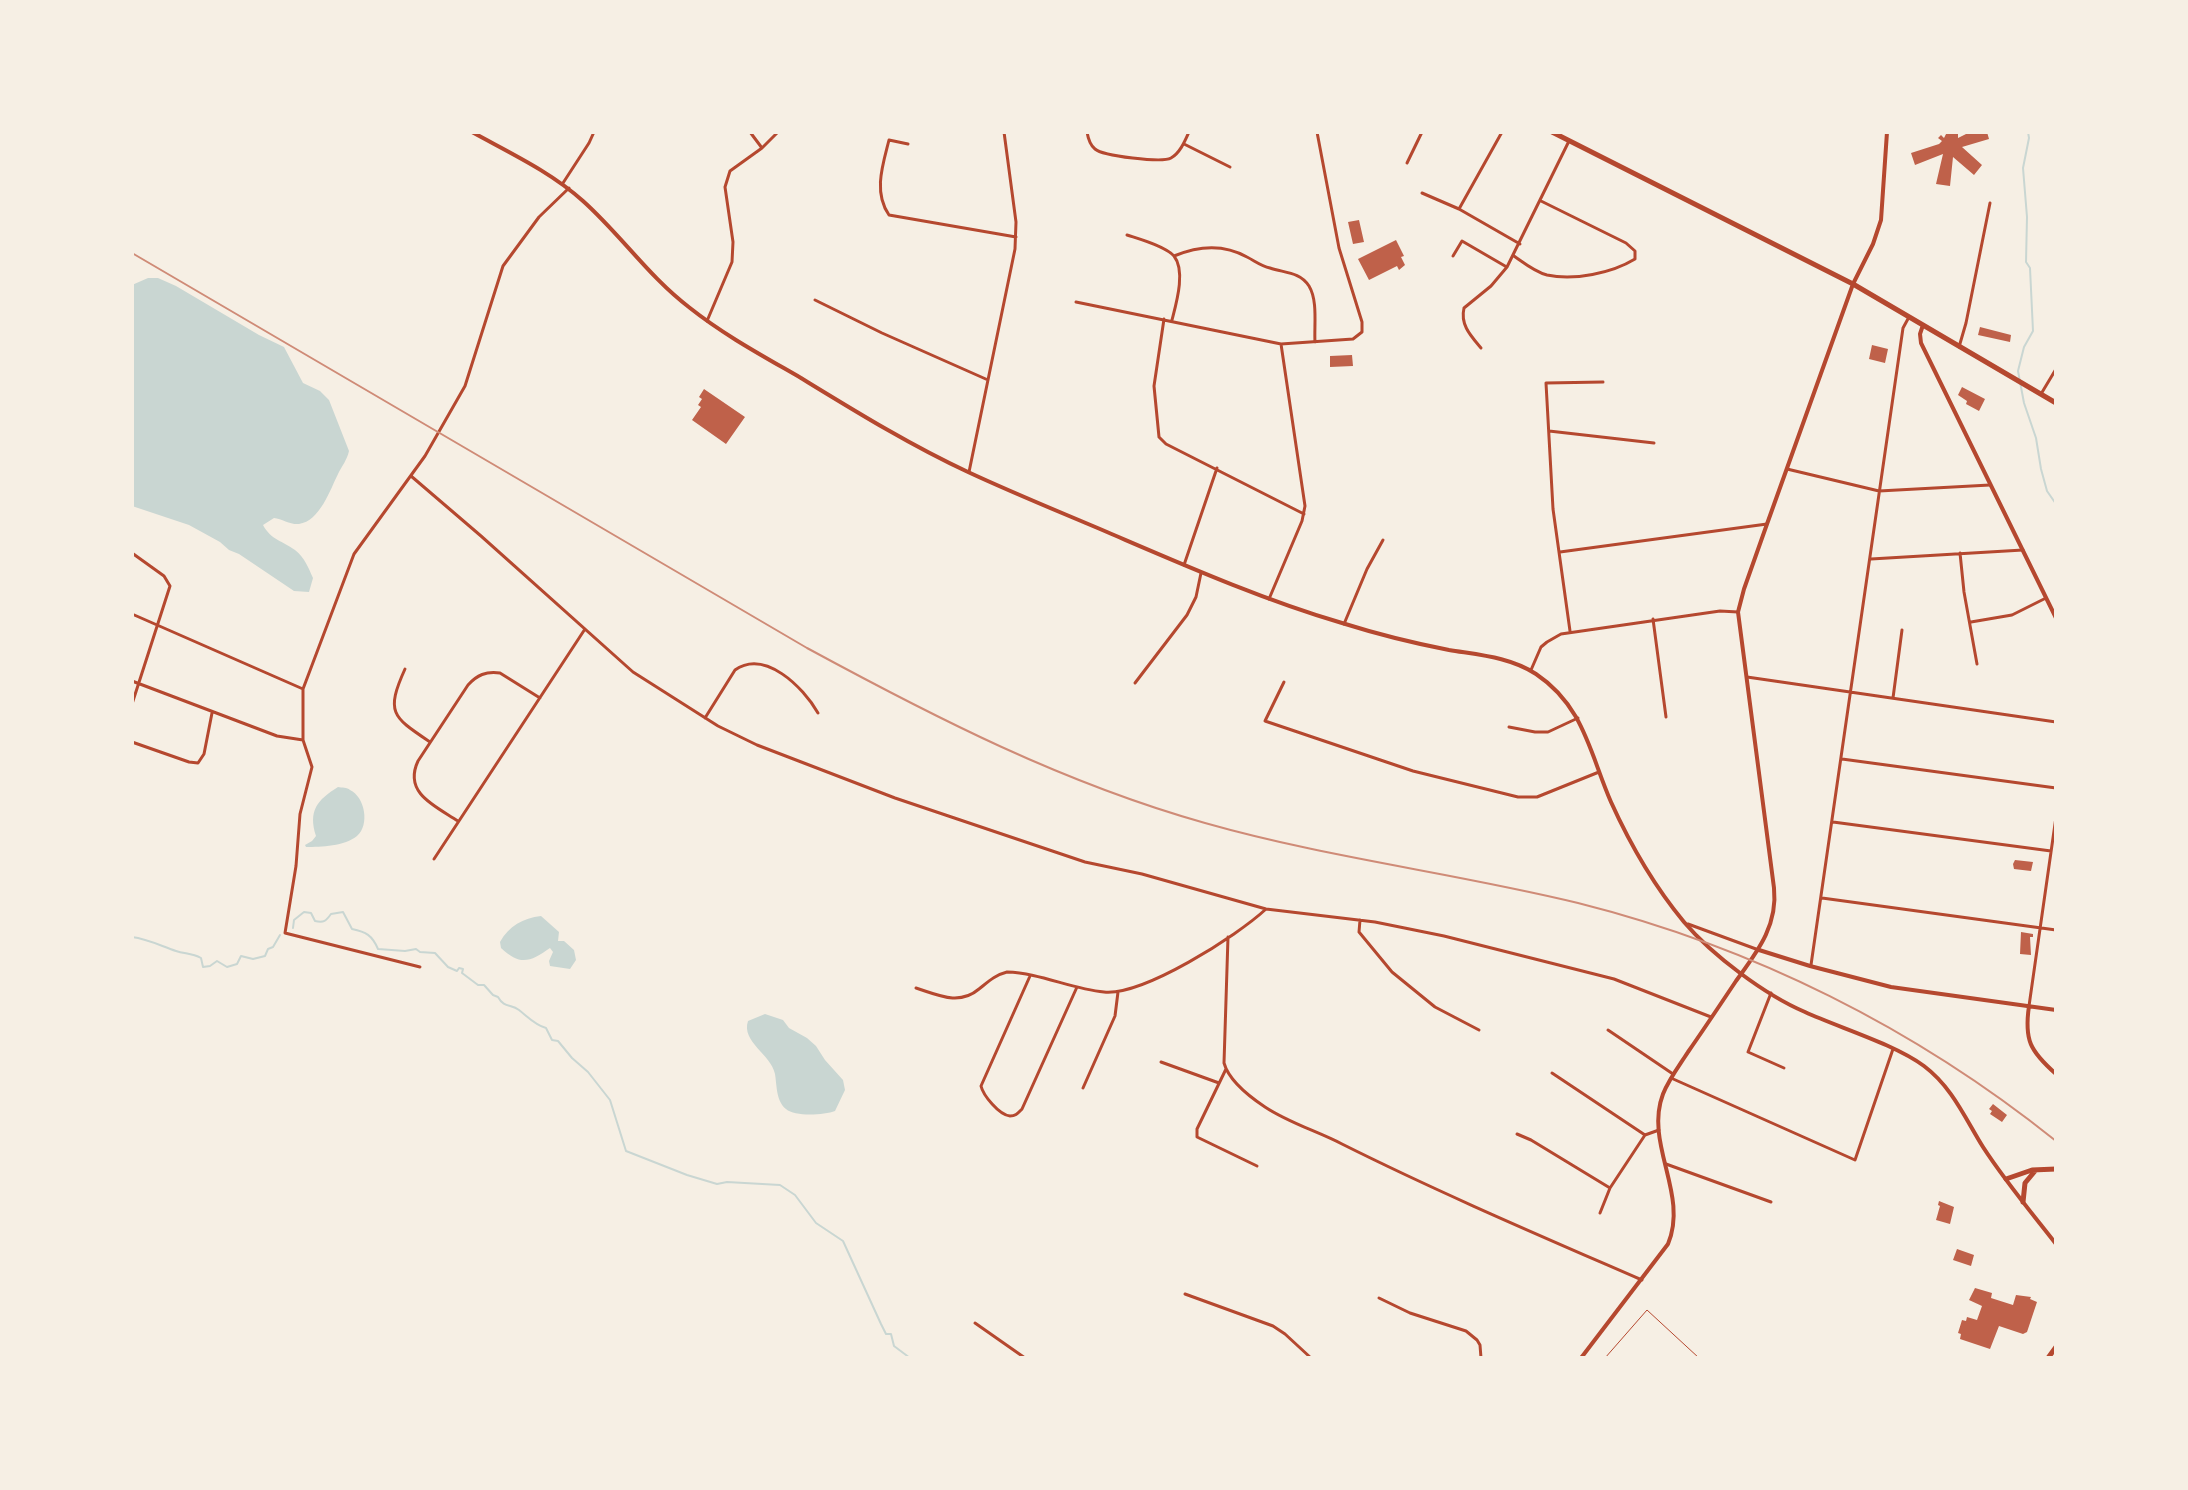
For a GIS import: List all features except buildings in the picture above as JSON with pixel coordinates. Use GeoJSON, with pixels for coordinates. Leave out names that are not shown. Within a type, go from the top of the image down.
{"type":"FeatureCollection","features":[{"type":"Feature","properties":{"kind":"main road"},"geometry":{"type":"LineString","coordinates":[[472,132],[563,183],[603,220],[657,280],[707,321],[822,391],[969,472],[1201,573],[1269,599],[1344,624],[1431,646],[1490,656],[1530,671],[1557,692],[1578,718],[1615,809],[1637,850],[1662,893],[1701,941],[1742,973],[1799,1010],[1893,1049],[1924,1066],[1945,1086],[2006,1179],[2056,1244]]}},
{"type":"Feature","properties":{"kind":"main road"},"geometry":{"type":"LineString","coordinates":[[1552,132],[1853,284],[2056,403]]}},
{"type":"Feature","properties":{"kind":"main road"},"geometry":{"type":"LineString","coordinates":[[1581,1358],[1663,1252],[1674,1226],[1673,1198],[1659,1130],[1660,1102],[1672,1076],[1759,950],[1773,917],[1775,898],[1738,612],[1853,284],[1876,236],[1883,207],[1887,132]]}},
{"type":"Feature","properties":{"kind":"main road"},"geometry":{"type":"LineString","coordinates":[[1923,325],[1921,343],[2056,618]]}},
{"type":"Feature","properties":{"kind":"main road"},"geometry":{"type":"LineString","coordinates":[[1759,950],[1906,989],[2056,1010]]}},
{"type":"Feature","properties":{"kind":"main road"},"geometry":{"type":"LineString","coordinates":[[2029,1006],[2026,1029],[2031,1046],[2056,1074]]}},
{"type":"Feature","properties":{"kind":"main road"},"geometry":{"type":"LineString","coordinates":[[2006,1179],[2038,1169],[2056,1169]]}},
{"type":"Feature","properties":{"kind":"main road"},"geometry":{"type":"LineString","coordinates":[[2023,1202],[2026,1182],[2038,1169]]}},
{"type":"Feature","properties":{"kind":"main road"},"geometry":{"type":"LineString","coordinates":[[2048,1358],[2055,1346]]}},
{"type":"Feature","properties":{"kind":"street"},"geometry":{"type":"LineString","coordinates":[[563,183],[594,132]]}},
{"type":"Feature","properties":{"kind":"street"},"geometry":{"type":"LineString","coordinates":[[750,132],[762,148]]}},
{"type":"Feature","properties":{"kind":"street"},"geometry":{"type":"LineString","coordinates":[[707,321],[732,262],[733,242],[725,187],[730,171],[778,132]]}},
{"type":"Feature","properties":{"kind":"street"},"geometry":{"type":"LineString","coordinates":[[969,472],[1016,237],[1004,132]]}},
{"type":"Feature","properties":{"kind":"street"},"geometry":{"type":"LineString","coordinates":[[1087,132],[1088,140],[1095,149],[1105,154],[1165,161],[1174,157],[1189,132]]}},
{"type":"Feature","properties":{"kind":"street"},"geometry":{"type":"LineString","coordinates":[[1076,302],[1281,344],[1353,339],[1362,332],[1363,327],[1339,248],[1317,132]]}},
{"type":"Feature","properties":{"kind":"street"},"geometry":{"type":"LineString","coordinates":[[1407,163],[1422,132]]}},
{"type":"Feature","properties":{"kind":"street"},"geometry":{"type":"LineString","coordinates":[[1459,209],[1502,132]]}},
{"type":"Feature","properties":{"kind":"street"},"geometry":{"type":"LineString","coordinates":[[908,144],[889,140],[880,183],[884,208],[889,215],[1016,237]]}},
{"type":"Feature","properties":{"kind":"street"},"geometry":{"type":"LineString","coordinates":[[1481,348],[1463,321],[1464,308],[1491,286],[1514,256],[1569,141]]}},
{"type":"Feature","properties":{"kind":"street"},"geometry":{"type":"LineString","coordinates":[[1184,144],[1230,167]]}},
{"type":"Feature","properties":{"kind":"street"},"geometry":{"type":"LineString","coordinates":[[420,967],[285,933],[296,866],[300,814],[312,767],[303,740],[303,689],[354,554],[433,444],[465,386],[503,266],[539,217],[569,188]]}},
{"type":"Feature","properties":{"kind":"street"},"geometry":{"type":"LineString","coordinates":[[1422,193],[1459,209],[1520,244]]}},
{"type":"Feature","properties":{"kind":"street"},"geometry":{"type":"LineString","coordinates":[[1514,256],[1542,274],[1557,276],[1595,273],[1635,259],[1636,253],[1626,243],[1541,201]]}},
{"type":"Feature","properties":{"kind":"street"},"geometry":{"type":"LineString","coordinates":[[1959,347],[1990,203]]}},
{"type":"Feature","properties":{"kind":"street"},"geometry":{"type":"LineString","coordinates":[[1127,235],[1158,245],[1174,256],[1179,274],[1172,320]]}},
{"type":"Feature","properties":{"kind":"street"},"geometry":{"type":"LineString","coordinates":[[1453,256],[1462,241],[1507,267]]}},
{"type":"Feature","properties":{"kind":"street"},"geometry":{"type":"LineString","coordinates":[[1174,256],[1202,248],[1222,248],[1269,268],[1294,273],[1307,282],[1314,296],[1315,342]]}},
{"type":"Feature","properties":{"kind":"street"},"geometry":{"type":"LineString","coordinates":[[815,300],[988,380]]}},
{"type":"Feature","properties":{"kind":"street"},"geometry":{"type":"LineString","coordinates":[[1810,966],[1903,328],[1909,317]]}},
{"type":"Feature","properties":{"kind":"street"},"geometry":{"type":"LineString","coordinates":[[1164,319],[1154,386],[1157,432],[1166,444],[1304,514]]}},
{"type":"Feature","properties":{"kind":"street"},"geometry":{"type":"LineString","coordinates":[[1269,599],[1304,514],[1305,493],[1281,344]]}},
{"type":"Feature","properties":{"kind":"street"},"geometry":{"type":"LineString","coordinates":[[2041,394],[2056,369]]}},
{"type":"Feature","properties":{"kind":"street"},"geometry":{"type":"LineString","coordinates":[[1570,631],[1553,509],[1546,383],[1603,382]]}},
{"type":"Feature","properties":{"kind":"street"},"geometry":{"type":"LineString","coordinates":[[1549,431],[1654,443]]}},
{"type":"Feature","properties":{"kind":"street"},"geometry":{"type":"LineString","coordinates":[[1184,565],[1217,468]]}},
{"type":"Feature","properties":{"kind":"street"},"geometry":{"type":"LineString","coordinates":[[1787,469],[1879,491],[1990,485]]}},
{"type":"Feature","properties":{"kind":"street"},"geometry":{"type":"LineString","coordinates":[[411,476],[641,678],[705,718],[757,745],[895,798],[1085,862],[1142,874],[1266,909],[1360,920],[1444,936],[1614,979],[1711,1017]]}},
{"type":"Feature","properties":{"kind":"street"},"geometry":{"type":"LineString","coordinates":[[1560,552],[1767,524]]}},
{"type":"Feature","properties":{"kind":"street"},"geometry":{"type":"LineString","coordinates":[[1344,624],[1383,540]]}},
{"type":"Feature","properties":{"kind":"street"},"geometry":{"type":"LineString","coordinates":[[1869,559],[2023,550]]}},
{"type":"Feature","properties":{"kind":"street"},"geometry":{"type":"LineString","coordinates":[[132,553],[164,576],[170,586],[132,704]]}},
{"type":"Feature","properties":{"kind":"street"},"geometry":{"type":"LineString","coordinates":[[1960,553],[1977,664]]}},
{"type":"Feature","properties":{"kind":"street"},"geometry":{"type":"LineString","coordinates":[[1135,683],[1187,615],[1196,597],[1201,573]]}},
{"type":"Feature","properties":{"kind":"street"},"geometry":{"type":"LineString","coordinates":[[1969,622],[2012,615],[2046,598]]}},
{"type":"Feature","properties":{"kind":"street"},"geometry":{"type":"LineString","coordinates":[[1530,671],[1536,656],[1547,642],[1570,631],[1720,611],[1738,612]]}},
{"type":"Feature","properties":{"kind":"street"},"geometry":{"type":"LineString","coordinates":[[132,614],[303,689]]}},
{"type":"Feature","properties":{"kind":"street"},"geometry":{"type":"LineString","coordinates":[[1653,619],[1666,717]]}},
{"type":"Feature","properties":{"kind":"street"},"geometry":{"type":"LineString","coordinates":[[434,859],[585,629]]}},
{"type":"Feature","properties":{"kind":"street"},"geometry":{"type":"LineString","coordinates":[[1892,698],[1902,630]]}},
{"type":"Feature","properties":{"kind":"street"},"geometry":{"type":"LineString","coordinates":[[705,718],[735,670],[754,662],[768,666],[795,685],[818,713]]}},
{"type":"Feature","properties":{"kind":"street"},"geometry":{"type":"LineString","coordinates":[[405,669],[394,695],[394,708],[400,721],[431,742]]}},
{"type":"Feature","properties":{"kind":"street"},"geometry":{"type":"LineString","coordinates":[[459,822],[426,800],[417,789],[414,775],[415,767],[468,685],[479,675],[500,673],[540,698]]}},
{"type":"Feature","properties":{"kind":"street"},"geometry":{"type":"LineString","coordinates":[[1746,677],[2056,722]]}},
{"type":"Feature","properties":{"kind":"street"},"geometry":{"type":"LineString","coordinates":[[132,681],[277,736],[303,740]]}},
{"type":"Feature","properties":{"kind":"street"},"geometry":{"type":"LineString","coordinates":[[1284,682],[1265,721],[1413,771],[1531,798],[1599,772]]}},
{"type":"Feature","properties":{"kind":"street"},"geometry":{"type":"LineString","coordinates":[[132,742],[198,763],[204,754],[212,713]]}},
{"type":"Feature","properties":{"kind":"street"},"geometry":{"type":"LineString","coordinates":[[1509,727],[1548,732],[1578,718]]}},
{"type":"Feature","properties":{"kind":"street"},"geometry":{"type":"LineString","coordinates":[[1840,759],[2056,788]]}},
{"type":"Feature","properties":{"kind":"street"},"geometry":{"type":"LineString","coordinates":[[2029,1006],[2056,817]]}},
{"type":"Feature","properties":{"kind":"street"},"geometry":{"type":"LineString","coordinates":[[1831,822],[2051,851]]}},
{"type":"Feature","properties":{"kind":"street"},"geometry":{"type":"LineString","coordinates":[[1820,898],[2056,930]]}},
{"type":"Feature","properties":{"kind":"street"},"geometry":{"type":"LineString","coordinates":[[916,988],[959,999],[970,996],[1001,974],[1014,972],[1102,992],[1118,992],[1176,970],[1266,909]]}},
{"type":"Feature","properties":{"kind":"street"},"geometry":{"type":"LineString","coordinates":[[1360,920],[1359,932],[1392,972],[1435,1007],[1479,1030]]}},
{"type":"Feature","properties":{"kind":"street"},"geometry":{"type":"LineString","coordinates":[[1685,923],[1759,950]]}},
{"type":"Feature","properties":{"kind":"street"},"geometry":{"type":"LineString","coordinates":[[1228,937],[1224,1057],[1226,1069],[1255,1099],[1285,1118],[1411,1178],[1642,1280]]}},
{"type":"Feature","properties":{"kind":"street"},"geometry":{"type":"LineString","coordinates":[[1030,976],[981,1086],[984,1095],[1010,1116],[1022,1109],[1077,987]]}},
{"type":"Feature","properties":{"kind":"street"},"geometry":{"type":"LineString","coordinates":[[1083,1088],[1115,1016],[1118,992]]}},
{"type":"Feature","properties":{"kind":"street"},"geometry":{"type":"LineString","coordinates":[[1771,993],[1748,1052],[1784,1068]]}},
{"type":"Feature","properties":{"kind":"street"},"geometry":{"type":"LineString","coordinates":[[1608,1030],[1672,1076],[1855,1160],[1893,1049]]}},
{"type":"Feature","properties":{"kind":"street"},"geometry":{"type":"LineString","coordinates":[[1161,1062],[1219,1083]]}},
{"type":"Feature","properties":{"kind":"street"},"geometry":{"type":"LineString","coordinates":[[1226,1069],[1197,1129],[1197,1137],[1257,1166]]}},
{"type":"Feature","properties":{"kind":"street"},"geometry":{"type":"LineString","coordinates":[[1552,1073],[1645,1135]]}},
{"type":"Feature","properties":{"kind":"street"},"geometry":{"type":"LineString","coordinates":[[1600,1213],[1610,1188],[1645,1135],[1659,1130]]}},
{"type":"Feature","properties":{"kind":"street"},"geometry":{"type":"LineString","coordinates":[[1517,1134],[1610,1188]]}},
{"type":"Feature","properties":{"kind":"street"},"geometry":{"type":"LineString","coordinates":[[1666,1164],[1771,1202]]}},
{"type":"Feature","properties":{"kind":"street"},"geometry":{"type":"LineString","coordinates":[[1185,1294],[1273,1326],[1311,1358]]}},
{"type":"Feature","properties":{"kind":"street"},"geometry":{"type":"LineString","coordinates":[[1379,1298],[1410,1313],[1466,1331],[1480,1345],[1481,1358]]}},
{"type":"Feature","properties":{"kind":"street"},"geometry":{"type":"LineString","coordinates":[[975,1323],[1025,1358]]}},
{"type":"Feature","properties":{"kind":"lane"},"geometry":{"type":"LineString","coordinates":[[1605,1358],[1647,1310],[1699,1358]]}},
{"type":"Feature","properties":{"kind":"shaded area"},"geometry":{"type":"Polygon","coordinates":[[[148,278],[158,278],[176,286],[284,347],[303,383],[320,391],[329,400],[349,451],[328,496],[306,522],[296,524],[274,518],[263,525],[270,534],[304,559],[313,578],[309,592],[294,591],[189,525],[132,506],[132,285],[148,278]]]}},
{"type":"Feature","properties":{"kind":"shaded area"},"geometry":{"type":"Polygon","coordinates":[[[338,787],[349,789],[359,799],[364,812],[361,831],[340,844],[306,847],[316,836],[313,820],[316,807],[338,787]]]}},
{"type":"Feature","properties":{"kind":"shaded area"},"geometry":{"type":"Polygon","coordinates":[[[541,916],[559,932],[558,941],[564,941],[574,950],[576,960],[570,969],[550,966],[553,952],[550,948],[537,956],[520,960],[501,948],[500,942],[512,927],[541,916]]]}},
{"type":"Feature","properties":{"kind":"shaded area"},"geometry":{"type":"Polygon","coordinates":[[[765,1014],[783,1020],[789,1028],[807,1038],[843,1080],[845,1090],[835,1111],[803,1114],[790,1112],[783,1106],[772,1067],[752,1042],[747,1028],[748,1021],[765,1014]]]}},
{"type":"Feature","properties":{"kind":"waterway"},"geometry":{"type":"LineString","coordinates":[[2028,132],[2023,168],[2027,217],[2026,262],[2030,268],[2033,331],[2024,347],[2018,371],[2047,491],[2056,504]]}},
{"type":"Feature","properties":{"kind":"waterway"},"geometry":{"type":"LineString","coordinates":[[293,928],[294,920],[304,912],[311,913],[315,921],[321,922],[331,914],[343,912],[352,929],[368,935],[378,949],[416,949],[435,953],[448,967],[457,971],[463,969],[462,973],[478,985],[484,985],[503,1003],[546,1028],[552,1040],[558,1041],[588,1072],[610,1100],[626,1151],[717,1184],[780,1185],[795,1195],[816,1223],[843,1241],[886,1334],[891,1334],[894,1346],[910,1358]]}},
{"type":"Feature","properties":{"kind":"waterway"},"geometry":{"type":"LineString","coordinates":[[132,937],[198,956],[203,967],[217,961],[227,967],[237,964],[241,956],[253,959],[265,956],[280,935]]}},
{"type":"Feature","properties":{"kind":"railway"},"geometry":{"type":"LineString","coordinates":[[132,253],[807,648],[1001,747],[1101,789],[1205,823],[1298,846],[1578,903],[1707,943],[1830,996],[1889,1028],[1946,1062],[2056,1141]]}}]}
